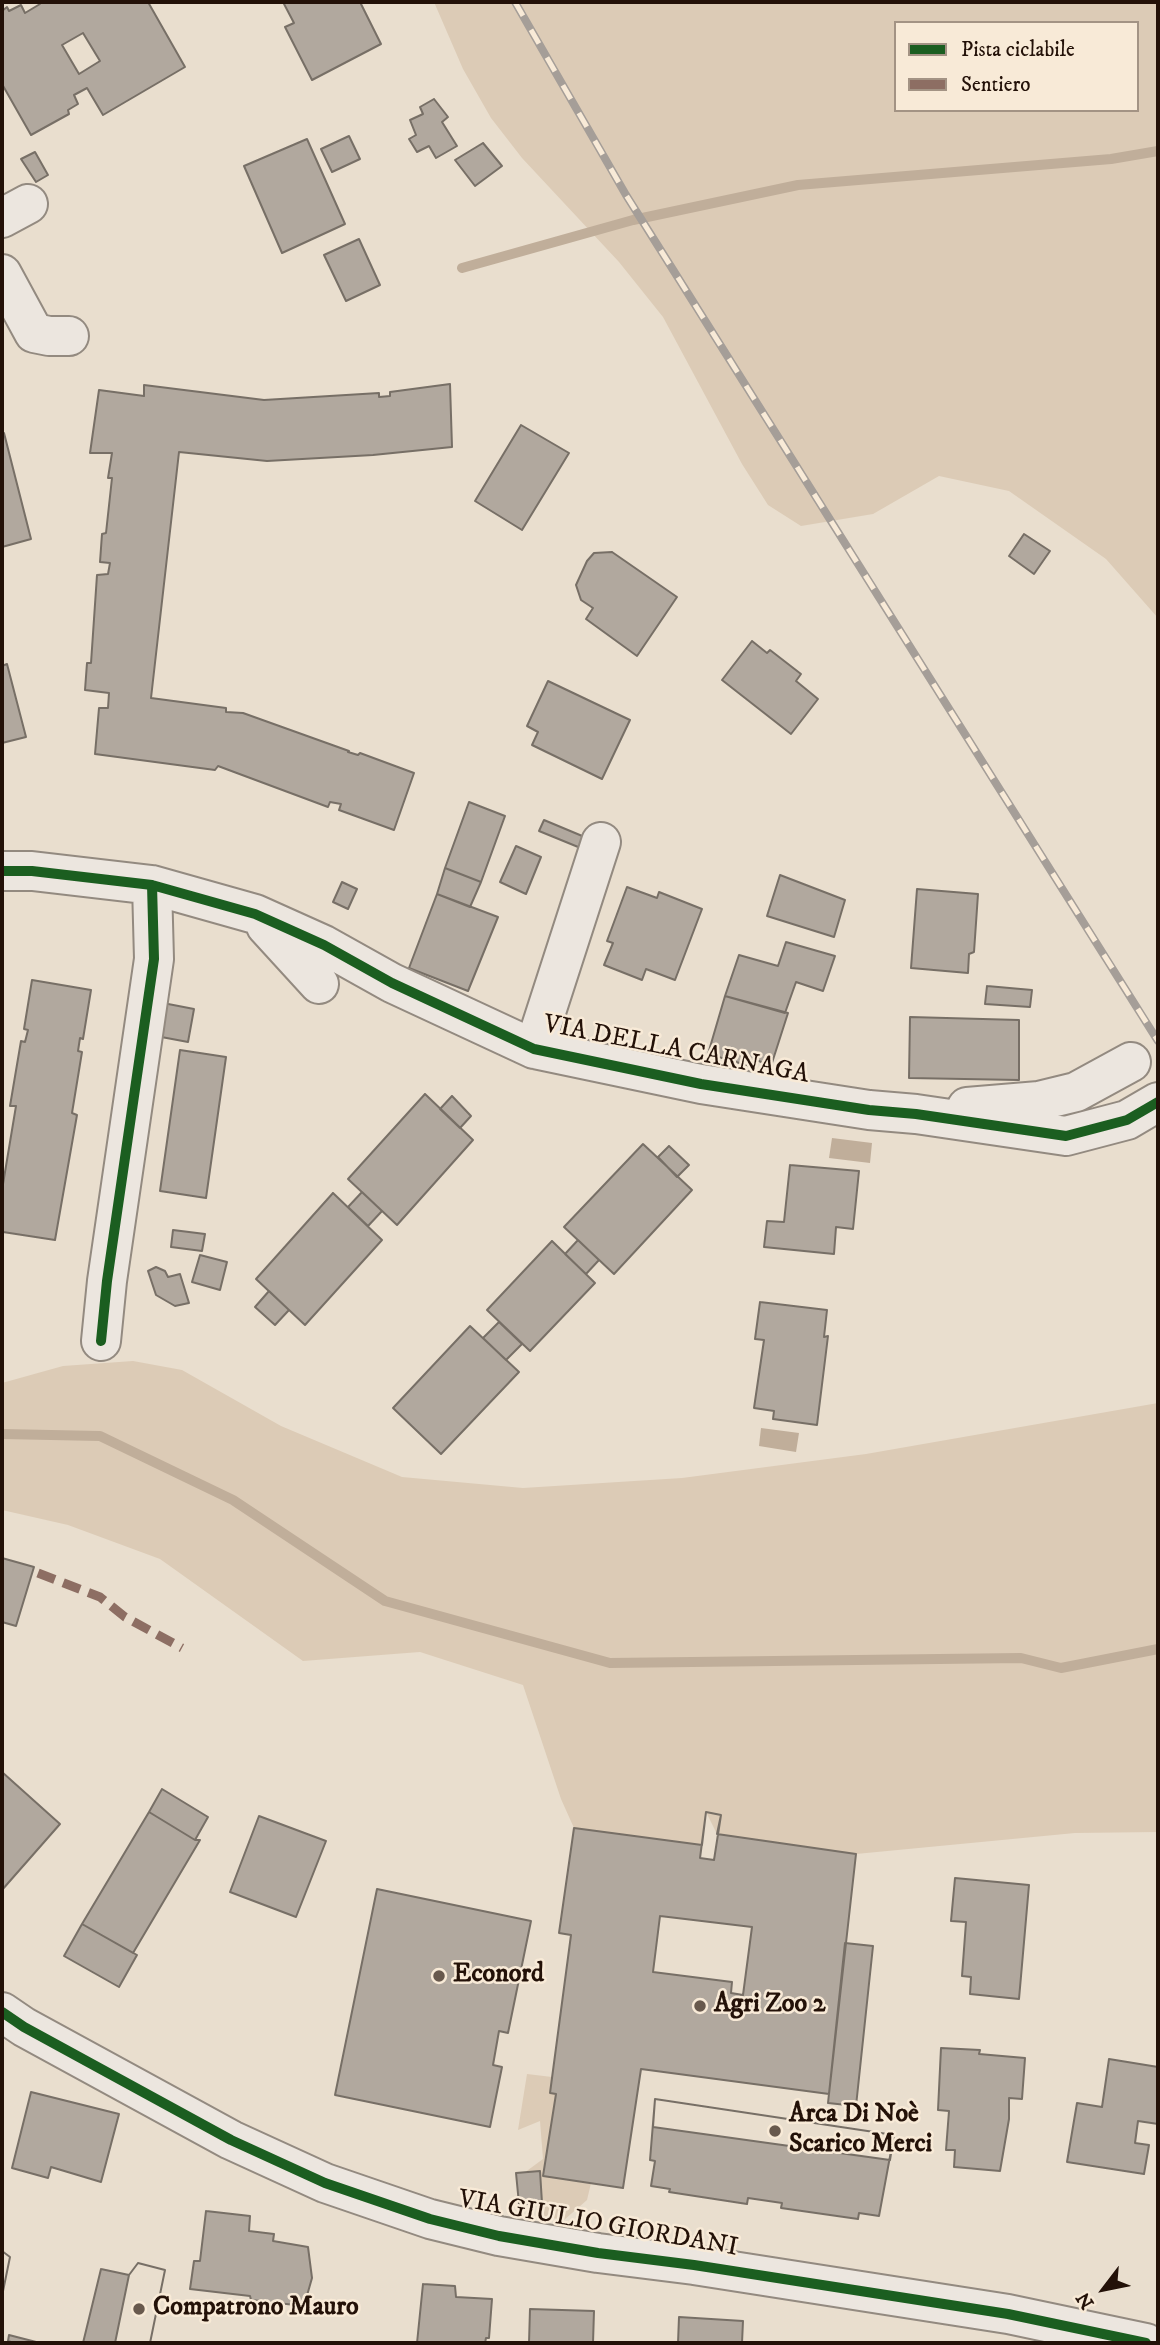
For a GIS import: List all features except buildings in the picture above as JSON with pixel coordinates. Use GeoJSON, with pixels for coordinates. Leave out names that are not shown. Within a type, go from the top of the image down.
{"type":"FeatureCollection","features":[{"type":"Feature","properties":{"kind":"street"},"geometry":{"type":"LineString","coordinates":[[2,274],[34,333],[69,336]]}},
{"type":"Feature","properties":{"kind":"street","name":"VIA DELLA CARNAGA"},"geometry":{"type":"LineString","coordinates":[[534,1049],[601,842]]}},
{"type":"Feature","properties":{"kind":"street","name":"VIA DELLA CARNAGA"},"geometry":{"type":"LineString","coordinates":[[2,871],[32,871],[152,885],[255,914],[324,945],[392,983],[534,1049],[701,1084],[1066,1136],[1129,1116],[1094,1083]]}},
{"type":"Feature","properties":{"kind":"street"},"geometry":{"type":"LineString","coordinates":[[101,1341],[154,960],[152,885]]}},
{"type":"Feature","properties":{"kind":"street"},"geometry":{"type":"LineString","coordinates":[[255,914],[319,984]]}},
{"type":"Feature","properties":{"kind":"street","name":"VIA DELLA CARNAGA"},"geometry":{"type":"LineString","coordinates":[[916,1114],[1039,1101],[1076,1092],[1131,1062]]}},
{"type":"Feature","properties":{"kind":"street","name":"VIA GIULIO GIORDANI"},"geometry":{"type":"LineString","coordinates":[[2,2012],[231,2140],[326,2183],[430,2219],[499,2236],[585,2251],[694,2265],[1009,2314],[1146,2343]]}},
{"type":"Feature","properties":{"kind":"shaded area"},"geometry":{"type":"Polygon","coordinates":[[[434,2],[1158,2],[1158,618],[1106,559],[1009,491],[939,476],[873,514],[801,526],[768,505],[742,464],[663,317],[619,262],[522,158],[491,118],[463,69],[434,2]]]}},
{"type":"Feature","properties":{"kind":"shaded area"},"geometry":{"type":"Polygon","coordinates":[[[832,1138],[872,1143],[870,1163],[829,1158],[832,1138]]]}},
{"type":"Feature","properties":{"kind":"shaded area"},"geometry":{"type":"Polygon","coordinates":[[[133,1361],[182,1370],[281,1426],[402,1477],[523,1488],[682,1478],[866,1454],[1158,1403],[1158,1832],[1075,1833],[856,1854],[717,1834],[706,1812],[702,1845],[574,1828],[561,1799],[523,1685],[420,1652],[303,1661],[160,1559],[68,1525],[2,1510],[2,1383],[63,1366],[133,1361]]]}},
{"type":"Feature","properties":{"kind":"shaded area"},"geometry":{"type":"Polygon","coordinates":[[[761,1428],[799,1433],[796,1452],[759,1446],[761,1428]]]}},
{"type":"Feature","properties":{"kind":"shaded area"},"geometry":{"type":"Polygon","coordinates":[[[527,2074],[552,2077],[556,2094],[543,2176],[591,2183],[587,2200],[564,2220],[541,2216],[540,2172],[524,2173],[543,2159],[540,2121],[518,2130],[527,2074]]]}},
{"type":"Feature","properties":{"kind":"waterway"},"geometry":{"type":"LineString","coordinates":[[462,268],[633,220],[798,185],[1111,159],[1158,151]]}},
{"type":"Feature","properties":{"kind":"waterway"},"geometry":{"type":"LineString","coordinates":[[2,1434],[100,1436],[233,1500],[385,1601],[610,1663],[1021,1658],[1061,1668],[1158,1649]]}},
{"type":"Feature","properties":{"kind":"railway"},"geometry":{"type":"LineString","coordinates":[[515,2],[626,195],[1158,1041]]}},
{"type":"Feature","properties":{"kind":"marked path"},"geometry":{"type":"LineString","coordinates":[[38,1573],[100,1597],[125,1617],[182,1648]]}},
{"type":"Feature","properties":{"kind":"cycle path"},"geometry":{"type":"LineString","coordinates":[[2,871],[32,871],[152,885],[255,914],[324,945],[392,983],[534,1049],[701,1084],[1066,1136],[1127,1120],[1158,1102]]}},
{"type":"Feature","properties":{"kind":"cycle path"},"geometry":{"type":"LineString","coordinates":[[101,1341],[107,1281],[154,959],[152,885]]}},
{"type":"Feature","properties":{"kind":"cycle path"},"geometry":{"type":"LineString","coordinates":[[2,2012],[24,2027],[231,2140],[325,2183],[430,2219],[499,2236],[598,2253],[694,2265],[1008,2314],[1146,2343]]}},
{"type":"Feature","properties":{"kind":"place","name":"Econord"},"geometry":{"type":"Point","coordinates":[439,1976]}},
{"type":"Feature","properties":{"kind":"place","name":"Agri Zoo 2"},"geometry":{"type":"Point","coordinates":[700,2006]}},
{"type":"Feature","properties":{"kind":"place","name":"Arca Di Noè Scarico Merci"},"geometry":{"type":"Point","coordinates":[775,2131]}},
{"type":"Feature","properties":{"kind":"place","name":"Compatrono Mauro"},"geometry":{"type":"Point","coordinates":[139,2309]}}]}
